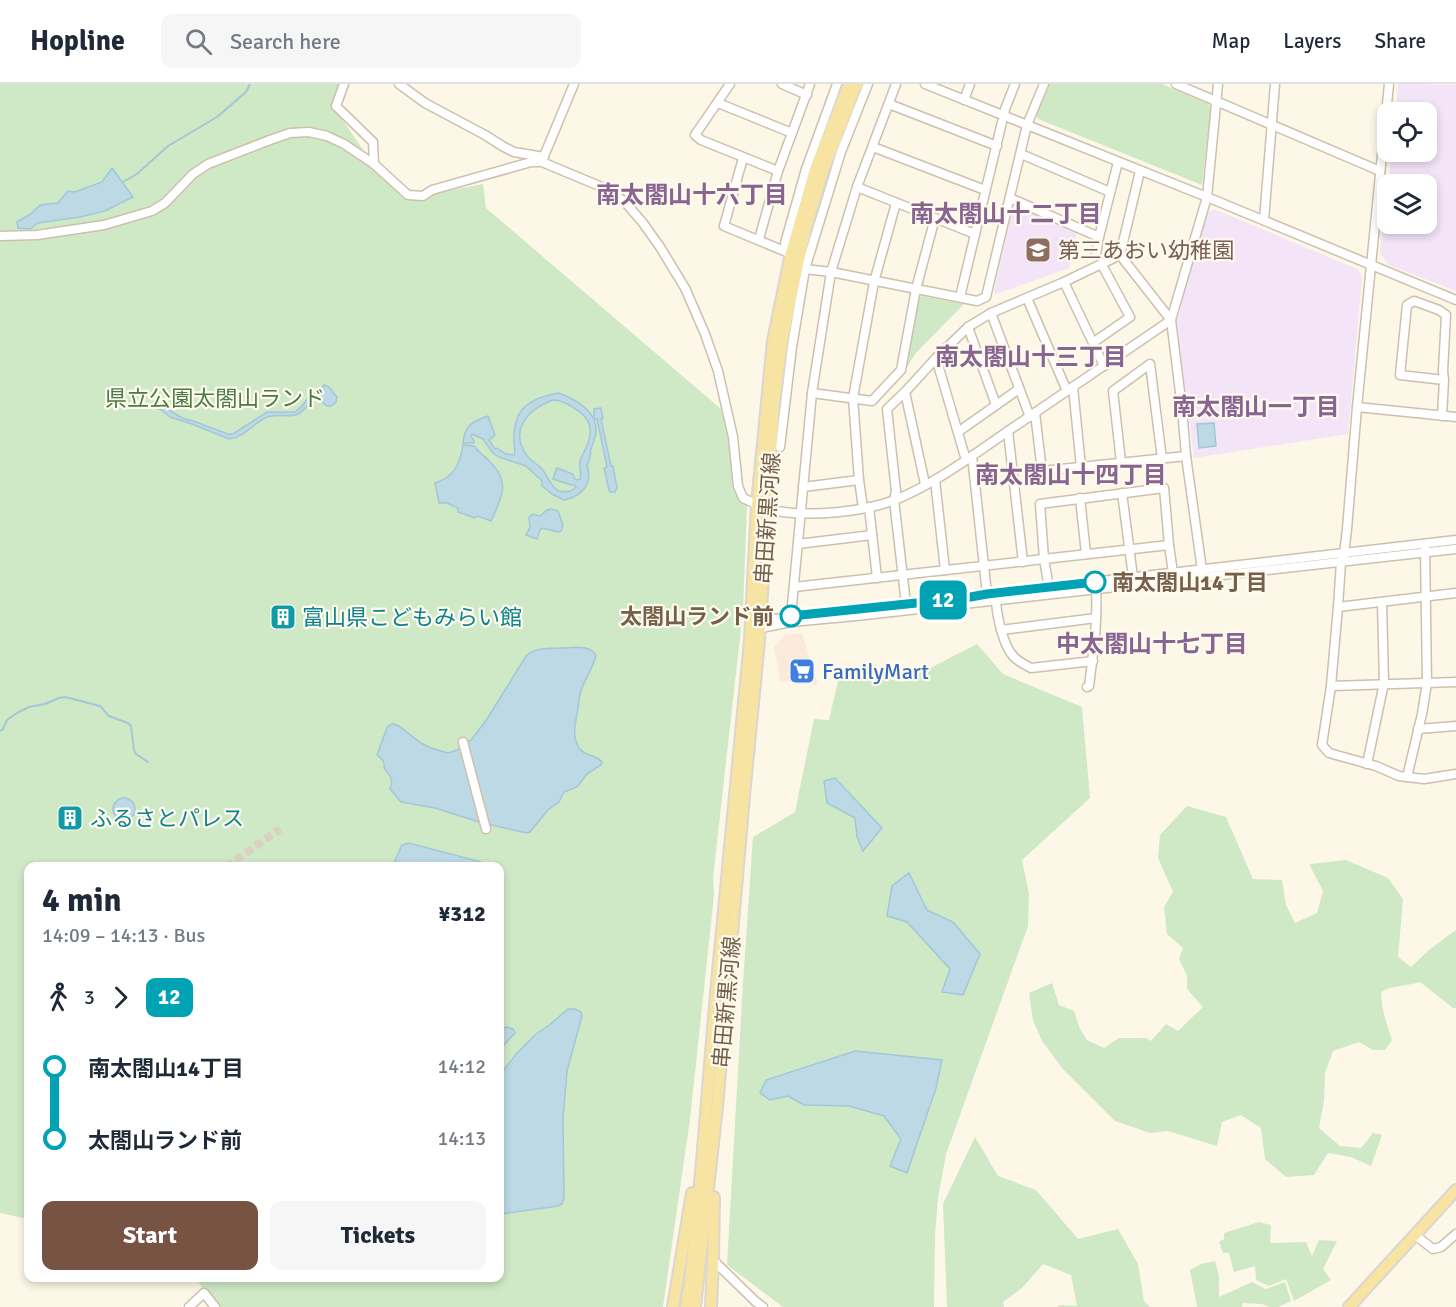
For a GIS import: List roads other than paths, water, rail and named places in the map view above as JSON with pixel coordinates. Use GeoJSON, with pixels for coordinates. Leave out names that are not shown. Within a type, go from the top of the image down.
{"type":"FeatureCollection","features":[{"type":"Feature","properties":{"kind":"main road","name":"串田新黒河線"},"geometry":{"type":"LineString","coordinates":[[711,1307],[717,1107],[744,796],[773,341],[788,252],[816,167],[849,84]]}},
{"type":"Feature","properties":{"kind":"main road","name":"串田新黒河線"},"geometry":{"type":"LineString","coordinates":[[762,506],[782,342],[805,231],[823,171],[857,84]]}},
{"type":"Feature","properties":{"kind":"main road","name":"串田新黒河線"},"geometry":{"type":"LineString","coordinates":[[673,1307],[690,1213],[755,626]]}},
{"type":"Feature","properties":{"kind":"main road","name":"串田新黒河線"},"geometry":{"type":"LineString","coordinates":[[706,1176],[716,993]]}},
{"type":"Feature","properties":{"kind":"main road","name":"串田新黒河線"},"geometry":{"type":"LineString","coordinates":[[706,1176],[717,1107]]}},
{"type":"Feature","properties":{"kind":"main road"},"geometry":{"type":"LineString","coordinates":[[686,1307],[706,1176]]}},
{"type":"Feature","properties":{"kind":"main road"},"geometry":{"type":"LineString","coordinates":[[696,1307],[706,1176]]}},
{"type":"Feature","properties":{"kind":"main road"},"geometry":{"type":"LineString","coordinates":[[1352,1306],[1456,1190]]}},
{"type":"Feature","properties":{"kind":"street"},"geometry":{"type":"LineString","coordinates":[[344,84],[336,106],[373,142],[374,164]]}},
{"type":"Feature","properties":{"kind":"street"},"geometry":{"type":"LineString","coordinates":[[399,84],[425,103],[504,147],[514,152],[543,159],[602,187],[624,201],[660,247],[685,288],[705,334],[718,371],[733,437],[738,486],[743,498],[777,511],[834,512],[894,500],[935,480],[969,458],[1171,320]]}},
{"type":"Feature","properties":{"kind":"street"},"geometry":{"type":"LineString","coordinates":[[543,159],[574,84]]}},
{"type":"Feature","properties":{"kind":"street"},"geometry":{"type":"LineString","coordinates":[[730,84],[696,135],[701,140],[778,171]]}},
{"type":"Feature","properties":{"kind":"street"},"geometry":{"type":"LineString","coordinates":[[782,84],[807,95]]}},
{"type":"Feature","properties":{"kind":"street"},"geometry":{"type":"LineString","coordinates":[[759,239],[778,171],[810,84]]}},
{"type":"Feature","properties":{"kind":"street"},"geometry":{"type":"LineString","coordinates":[[788,252],[785,243],[806,169],[837,84]]}},
{"type":"Feature","properties":{"kind":"street"},"geometry":{"type":"LineString","coordinates":[[780,447],[792,347],[806,269],[841,152],[868,84]]}},
{"type":"Feature","properties":{"kind":"street"},"geometry":{"type":"LineString","coordinates":[[791,616],[812,393],[831,272],[857,188],[896,84]]}},
{"type":"Feature","properties":{"kind":"street"},"geometry":{"type":"LineString","coordinates":[[925,84],[1003,119],[1027,125],[1207,196],[1456,300]]}},
{"type":"Feature","properties":{"kind":"street"},"geometry":{"type":"LineString","coordinates":[[964,100],[970,84]]}},
{"type":"Feature","properties":{"kind":"street"},"geometry":{"type":"LineString","coordinates":[[960,297],[1005,109],[1015,84]]}},
{"type":"Feature","properties":{"kind":"street"},"geometry":{"type":"LineString","coordinates":[[806,269],[977,301],[986,297],[1027,125],[1044,84]]}},
{"type":"Feature","properties":{"kind":"street"},"geometry":{"type":"LineString","coordinates":[[1176,84],[1380,171]]}},
{"type":"Feature","properties":{"kind":"street"},"geometry":{"type":"LineString","coordinates":[[1202,570],[1186,456],[1171,320],[1207,196],[1218,84]]}},
{"type":"Feature","properties":{"kind":"street"},"geometry":{"type":"LineString","coordinates":[[1264,220],[1275,84]]}},
{"type":"Feature","properties":{"kind":"street"},"geometry":{"type":"LineString","coordinates":[[1389,84],[1331,686],[1322,745],[1329,753],[1399,776],[1424,779],[1456,774]]}},
{"type":"Feature","properties":{"kind":"street"},"geometry":{"type":"LineString","coordinates":[[718,103],[792,134]]}},
{"type":"Feature","properties":{"kind":"street"},"geometry":{"type":"LineString","coordinates":[[889,104],[997,146]]}},
{"type":"Feature","properties":{"kind":"street"},"geometry":{"type":"LineString","coordinates":[[0,236],[37,235],[104,225],[144,214],[165,203],[193,174],[208,164],[290,133],[309,132],[327,136],[344,144],[374,164],[408,195],[423,196],[432,190],[543,159]]}},
{"type":"Feature","properties":{"kind":"street"},"geometry":{"type":"LineString","coordinates":[[873,147],[985,189]]}},
{"type":"Feature","properties":{"kind":"street"},"geometry":{"type":"LineString","coordinates":[[1021,154],[1110,192]]}},
{"type":"Feature","properties":{"kind":"street"},"geometry":{"type":"LineString","coordinates":[[743,158],[724,226],[788,252]]}},
{"type":"Feature","properties":{"kind":"street"},"geometry":{"type":"LineString","coordinates":[[1096,254],[1118,162]]}},
{"type":"Feature","properties":{"kind":"street"},"geometry":{"type":"LineString","coordinates":[[906,604],[894,500],[896,491],[888,409],[968,327],[991,314],[1120,255],[1140,171]]}},
{"type":"Feature","properties":{"kind":"street"},"geometry":{"type":"LineString","coordinates":[[857,188],[975,234]]}},
{"type":"Feature","properties":{"kind":"street"},"geometry":{"type":"LineString","coordinates":[[1010,198],[1099,237]]}},
{"type":"Feature","properties":{"kind":"street"},"geometry":{"type":"LineString","coordinates":[[877,578],[872,535],[859,480],[854,398],[874,282],[896,203]]}},
{"type":"Feature","properties":{"kind":"street"},"geometry":{"type":"LineString","coordinates":[[812,393],[872,401],[901,370],[916,289],[935,218]]}},
{"type":"Feature","properties":{"kind":"street"},"geometry":{"type":"LineString","coordinates":[[1120,255],[1171,320]]}},
{"type":"Feature","properties":{"kind":"street"},"geometry":{"type":"LineString","coordinates":[[1094,342],[1130,317],[1102,265]]}},
{"type":"Feature","properties":{"kind":"street"},"geometry":{"type":"LineString","coordinates":[[1064,282],[1104,366]]}},
{"type":"Feature","properties":{"kind":"street"},"geometry":{"type":"LineString","coordinates":[[1027,298],[1070,389],[1081,467]]}},
{"type":"Feature","properties":{"kind":"street"},"geometry":{"type":"LineString","coordinates":[[1442,416],[1444,380],[1443,371],[1446,315],[1414,301],[1407,305],[1400,375],[1444,380]]}},
{"type":"Feature","properties":{"kind":"street"},"geometry":{"type":"LineString","coordinates":[[991,314],[1019,389],[1032,415],[1042,471],[1186,456]]}},
{"type":"Feature","properties":{"kind":"street"},"geometry":{"type":"LineString","coordinates":[[968,327],[996,405]]}},
{"type":"Feature","properties":{"kind":"street"},"geometry":{"type":"LineString","coordinates":[[936,358],[958,432],[969,458],[987,594]]}},
{"type":"Feature","properties":{"kind":"street"},"geometry":{"type":"LineString","coordinates":[[1121,462],[1113,391],[1150,363],[1162,459]]}},
{"type":"Feature","properties":{"kind":"street"},"geometry":{"type":"LineString","coordinates":[[958,432],[1019,389]]}},
{"type":"Feature","properties":{"kind":"street"},"geometry":{"type":"LineString","coordinates":[[905,392],[925,484]]}},
{"type":"Feature","properties":{"kind":"street"},"geometry":{"type":"LineString","coordinates":[[1357,406],[1456,417]]}},
{"type":"Feature","properties":{"kind":"street"},"geometry":{"type":"LineString","coordinates":[[1008,431],[1023,562]]}},
{"type":"Feature","properties":{"kind":"street"},"geometry":{"type":"LineString","coordinates":[[803,487],[859,480]]}},
{"type":"Feature","properties":{"kind":"street"},"geometry":{"type":"LineString","coordinates":[[935,480],[945,570]]}},
{"type":"Feature","properties":{"kind":"street"},"geometry":{"type":"LineString","coordinates":[[1049,588],[1044,559],[1040,504],[1080,498],[1164,488],[1173,573]]}},
{"type":"Feature","properties":{"kind":"street"},"geometry":{"type":"LineString","coordinates":[[1122,493],[1133,577]]}},
{"type":"Feature","properties":{"kind":"street"},"geometry":{"type":"LineString","coordinates":[[1080,498],[1086,554]]}},
{"type":"Feature","properties":{"kind":"street"},"geometry":{"type":"LineString","coordinates":[[798,543],[872,535]]}},
{"type":"Feature","properties":{"kind":"street"},"geometry":{"type":"LineString","coordinates":[[755,626],[791,616],[996,601],[1425,548],[1456,540]]}},
{"type":"Feature","properties":{"kind":"street"},"geometry":{"type":"LineString","coordinates":[[794,587],[1169,546]]}},
{"type":"Feature","properties":{"kind":"street"},"geometry":{"type":"LineString","coordinates":[[1425,548],[1456,549]]}},
{"type":"Feature","properties":{"kind":"street"},"geometry":{"type":"LineString","coordinates":[[1407,777],[1427,683],[1425,548]]}},
{"type":"Feature","properties":{"kind":"street"},"geometry":{"type":"LineString","coordinates":[[755,626],[881,610],[906,604],[1133,577],[1342,558]]}},
{"type":"Feature","properties":{"kind":"street"},"geometry":{"type":"LineString","coordinates":[[1087,687],[1093,661],[1096,589]]}},
{"type":"Feature","properties":{"kind":"street"},"geometry":{"type":"LineString","coordinates":[[1338,607],[1456,593]]}},
{"type":"Feature","properties":{"kind":"street"},"geometry":{"type":"LineString","coordinates":[[996,601],[1001,630],[1013,656],[1023,664],[1031,668],[1093,661]]}},
{"type":"Feature","properties":{"kind":"street"},"geometry":{"type":"LineString","coordinates":[[1367,764],[1384,683],[1382,603]]}},
{"type":"Feature","properties":{"kind":"street"},"geometry":{"type":"LineString","coordinates":[[1001,630],[1096,618]]}},
{"type":"Feature","properties":{"kind":"street"},"geometry":{"type":"LineString","coordinates":[[1331,686],[1456,682]]}},
{"type":"Feature","properties":{"kind":"street"},"geometry":{"type":"LineString","coordinates":[[1418,729],[1456,726]]}},
{"type":"Feature","properties":{"kind":"street"},"geometry":{"type":"LineString","coordinates":[[463,742],[486,829]]}},
{"type":"Feature","properties":{"kind":"street"},"geometry":{"type":"LineString","coordinates":[[1415,1235],[1433,1249],[1441,1247],[1456,1234]]}},
{"type":"Feature","properties":{"kind":"street"},"geometry":{"type":"LineString","coordinates":[[713,1260],[763,1307]]}},
{"type":"Feature","properties":{"kind":"street"},"geometry":{"type":"LineString","coordinates":[[189,1307],[204,1293],[215,1307]]}},
{"type":"Feature","properties":{"kind":"water"},"geometry":{"type":"Polygon","coordinates":[[[112,168],[133,197],[105,211],[38,223],[30,229],[18,228],[17,222],[31,214],[40,205],[58,203],[68,191],[75,192],[102,182],[112,168]]]}},
{"type":"Feature","properties":{"kind":"water"},"geometry":{"type":"Polygon","coordinates":[[[324,385],[329,387],[337,397],[336,402],[331,406],[327,406],[316,398],[298,414],[265,418],[243,433],[229,439],[170,417],[153,404],[155,401],[182,418],[233,434],[267,412],[295,412],[324,385]]]}},
{"type":"Feature","properties":{"kind":"water"},"geometry":{"type":"Polygon","coordinates":[[[558,393],[574,400],[583,406],[594,419],[596,429],[587,465],[589,478],[585,488],[564,500],[542,486],[542,481],[526,466],[493,453],[483,439],[472,434],[474,443],[463,443],[470,425],[488,416],[495,435],[489,440],[495,449],[514,455],[514,429],[521,411],[535,400],[558,393]],[[553,400],[535,409],[528,416],[520,430],[520,439],[528,457],[542,469],[553,487],[566,492],[576,487],[553,479],[557,468],[573,474],[577,480],[580,479],[580,461],[590,436],[590,430],[587,420],[580,412],[562,401],[553,400]]]}},
{"type":"Feature","properties":{"kind":"water"},"geometry":{"type":"Polygon","coordinates":[[[601,408],[603,418],[601,419],[617,488],[615,492],[609,490],[604,468],[607,467],[597,419],[594,419],[594,409],[601,408]]]}},
{"type":"Feature","properties":{"kind":"water"},"geometry":{"type":"Polygon","coordinates":[[[1214,423],[1216,446],[1199,448],[1197,424],[1214,423]]]}},
{"type":"Feature","properties":{"kind":"water"},"geometry":{"type":"Polygon","coordinates":[[[463,445],[474,446],[501,477],[501,498],[491,521],[458,512],[458,508],[447,503],[439,503],[435,483],[447,477],[455,469],[463,445]]]}},
{"type":"Feature","properties":{"kind":"water"},"geometry":{"type":"Polygon","coordinates":[[[551,509],[558,511],[563,525],[561,531],[543,528],[537,539],[526,535],[530,527],[529,517],[533,514],[540,516],[551,509]]]}},
{"type":"Feature","properties":{"kind":"water"},"geometry":{"type":"Polygon","coordinates":[[[575,647],[589,649],[596,655],[580,694],[575,723],[577,743],[584,753],[602,762],[587,774],[577,787],[564,792],[559,802],[548,810],[530,832],[526,833],[479,822],[435,808],[401,802],[390,789],[391,777],[384,768],[383,760],[377,755],[387,728],[391,724],[399,726],[431,748],[448,753],[457,750],[472,739],[487,719],[526,656],[538,650],[575,647]]]}},
{"type":"Feature","properties":{"kind":"water"},"geometry":{"type":"Polygon","coordinates":[[[835,778],[882,828],[863,851],[857,837],[855,818],[827,803],[824,781],[835,778]]]}},
{"type":"Feature","properties":{"kind":"water"},"geometry":{"type":"Polygon","coordinates":[[[124,798],[132,801],[135,809],[132,817],[124,820],[116,817],[113,809],[116,801],[124,798]]]}},
{"type":"Feature","properties":{"kind":"water"},"geometry":{"type":"Polygon","coordinates":[[[409,843],[481,862],[394,862],[402,845],[409,843]]]}},
{"type":"Feature","properties":{"kind":"water"},"geometry":{"type":"Polygon","coordinates":[[[909,873],[927,910],[953,922],[980,954],[963,995],[942,992],[950,969],[907,922],[887,916],[892,886],[909,873]]]}},
{"type":"Feature","properties":{"kind":"water"},"geometry":{"type":"Polygon","coordinates":[[[568,1009],[581,1012],[582,1016],[567,1071],[563,1118],[564,1198],[562,1204],[558,1206],[504,1213],[504,1070],[536,1034],[568,1009]]]}},
{"type":"Feature","properties":{"kind":"water"},"geometry":{"type":"Polygon","coordinates":[[[504,1028],[513,1029],[515,1033],[504,1045],[504,1028]]]}},
{"type":"Feature","properties":{"kind":"water"},"geometry":{"type":"Polygon","coordinates":[[[855,1051],[942,1060],[936,1088],[907,1173],[890,1166],[901,1139],[884,1116],[849,1106],[804,1105],[788,1096],[770,1100],[760,1093],[766,1080],[855,1051]]]}},
{"type":"Feature","properties":{"kind":"waterway"},"geometry":{"type":"LineString","coordinates":[[123,182],[137,174],[168,146],[217,117],[246,92],[250,84]]}},
{"type":"Feature","properties":{"kind":"waterway"},"geometry":{"type":"LineString","coordinates":[[0,731],[7,720],[17,713],[29,707],[65,697],[100,706],[109,716],[128,723],[131,726],[136,754],[148,762]]}},
{"type":"Feature","properties":{"kind":"tunnel"},"geometry":{"type":"LineString","coordinates":[[233,862],[280,829]]}},
{"type":"Feature","properties":{"kind":"place","name":"第三あおい幼稚園"},"geometry":{"type":"Point","coordinates":[1038,250]}},
{"type":"Feature","properties":{"kind":"place","name":"南太閤山14丁目"},"geometry":{"type":"Point","coordinates":[1095,582]}},
{"type":"Feature","properties":{"kind":"place","name":"太閤山ランド前"},"geometry":{"type":"Point","coordinates":[791,616]}},
{"type":"Feature","properties":{"kind":"place","name":"富山県こどもみらい館"},"geometry":{"type":"Point","coordinates":[283,617]}},
{"type":"Feature","properties":{"kind":"place","name":"FamilyMart"},"geometry":{"type":"Point","coordinates":[802,671]}},
{"type":"Feature","properties":{"kind":"place","name":"ふるさとパレス"},"geometry":{"type":"Point","coordinates":[70,818]}},
{"type":"Feature","properties":{"kind":"district","name":"南太閤山十六丁目"},"geometry":{"type":"Point","coordinates":[692,195]}},
{"type":"Feature","properties":{"kind":"district","name":"南太閤山十二丁目"},"geometry":{"type":"Point","coordinates":[1006,214]}},
{"type":"Feature","properties":{"kind":"district","name":"南太閤山十三丁目"},"geometry":{"type":"Point","coordinates":[1031,357]}},
{"type":"Feature","properties":{"kind":"district","name":"南太閤山一丁目"},"geometry":{"type":"Point","coordinates":[1256,407]}},
{"type":"Feature","properties":{"kind":"district","name":"南太閤山十四丁目"},"geometry":{"type":"Point","coordinates":[1071,475]}},
{"type":"Feature","properties":{"kind":"district","name":"中太閤山十七丁目"},"geometry":{"type":"Point","coordinates":[1152,644]}},
{"type":"Feature","properties":{"kind":"park label","name":"県立公園太閤山ランド"},"geometry":{"type":"Point","coordinates":[215,398]}}]}
